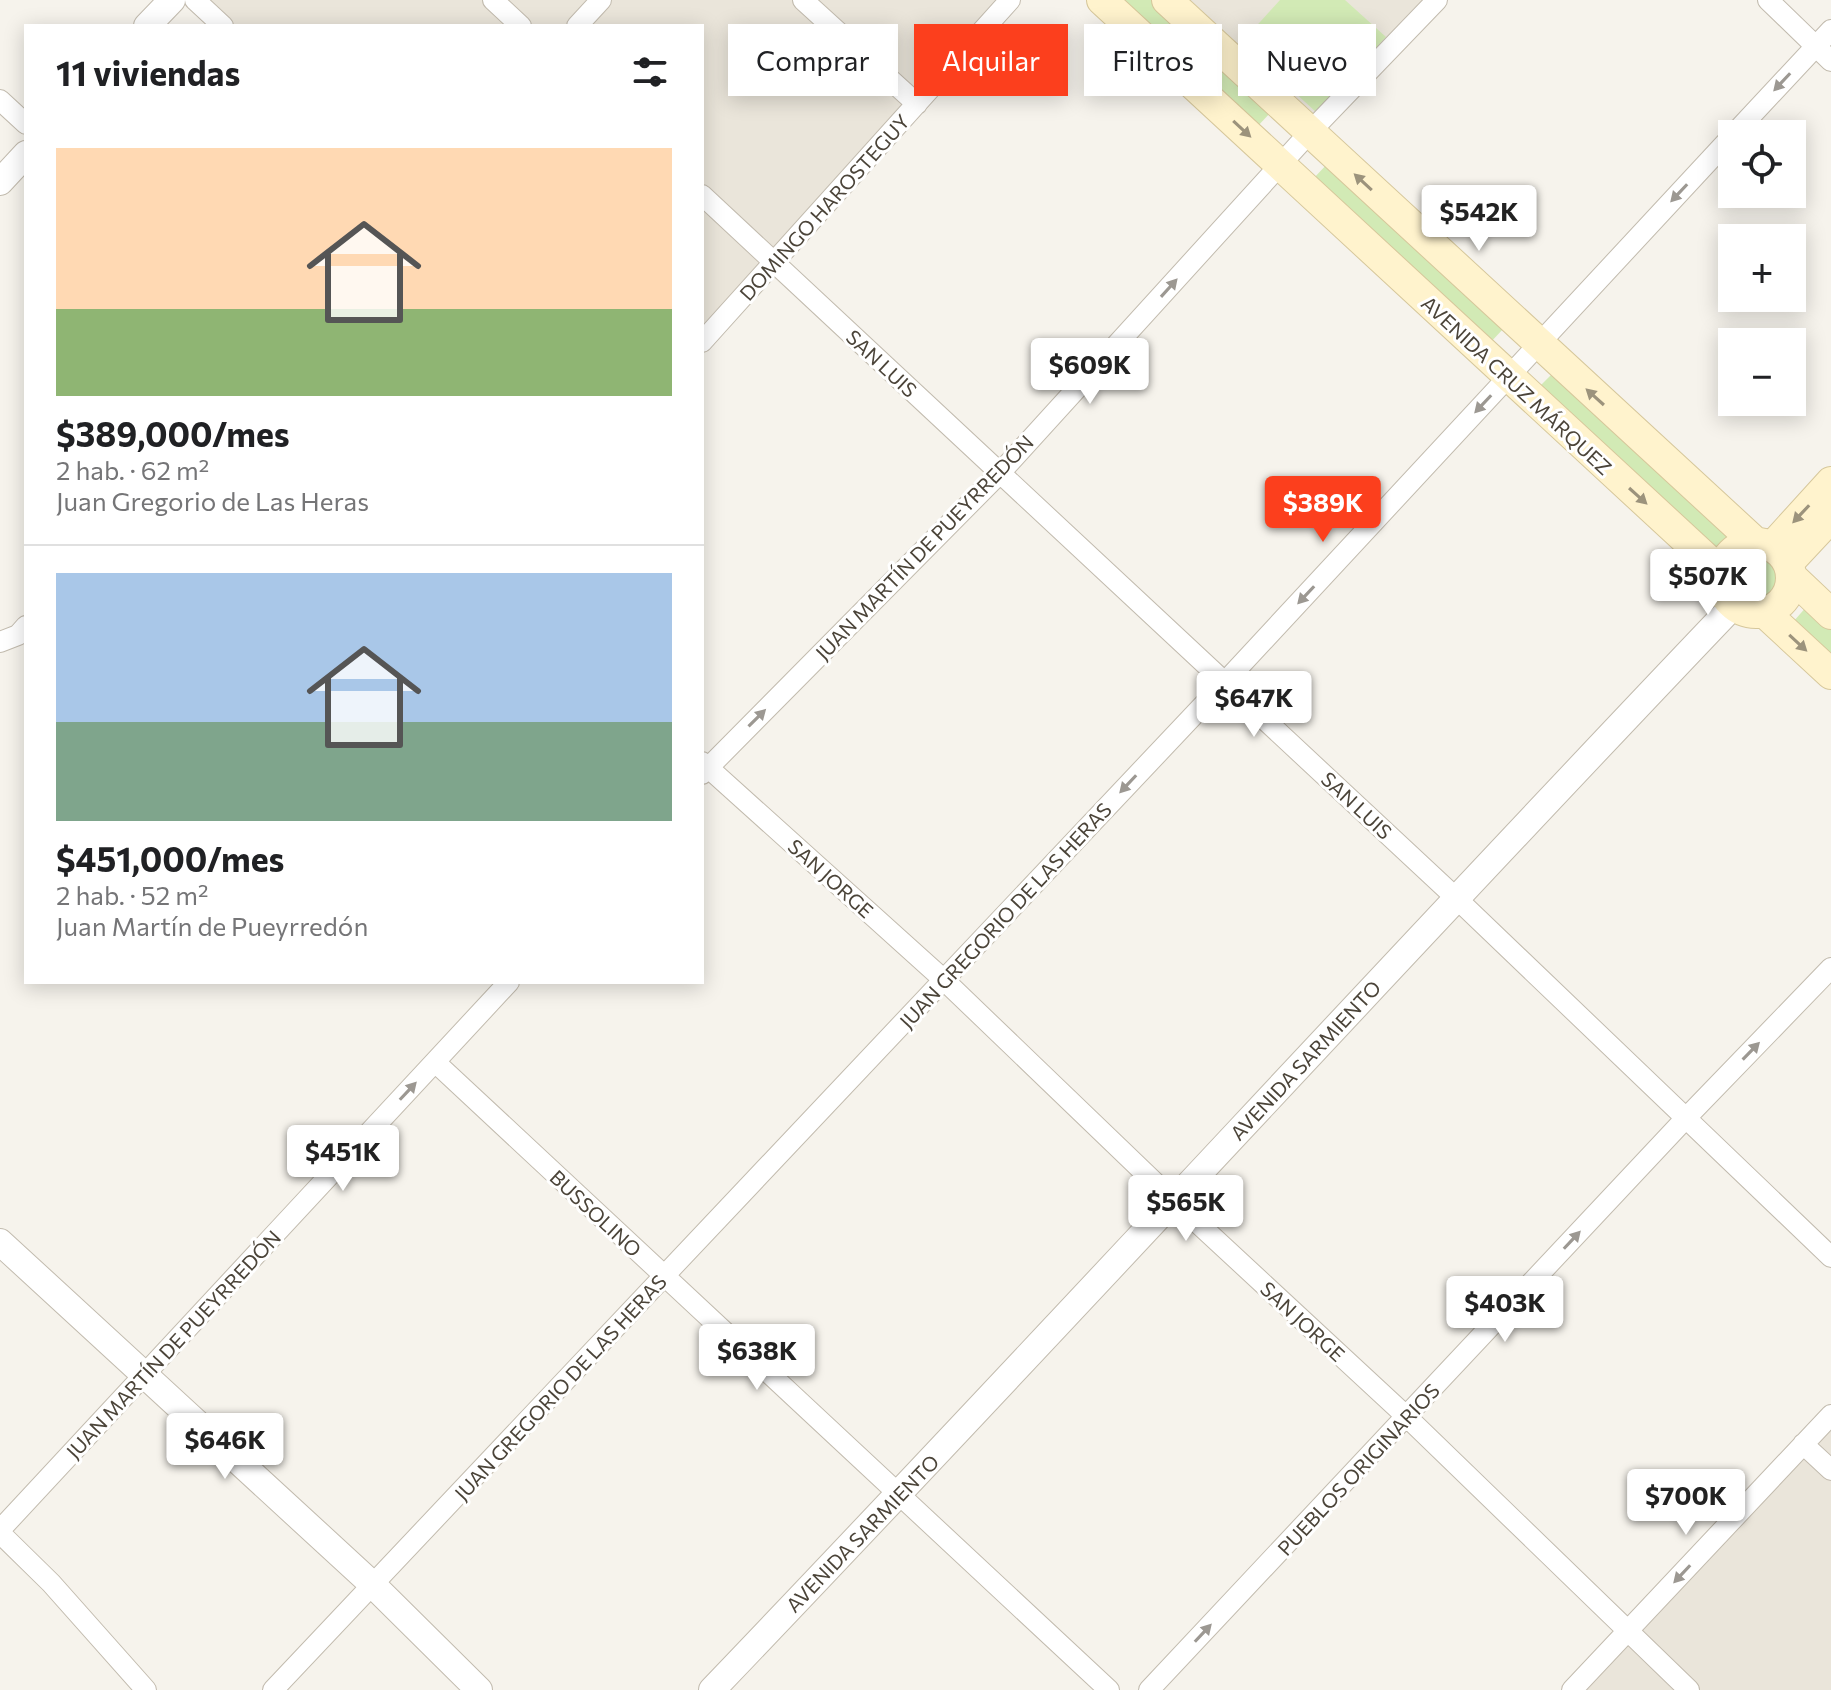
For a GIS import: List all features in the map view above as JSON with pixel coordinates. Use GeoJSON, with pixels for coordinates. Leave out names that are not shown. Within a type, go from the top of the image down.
{"type":"FeatureCollection","features":[{"type":"Feature","properties":{"kind":"main road","name":"AVENIDA CRUZ MÁRQUEZ"},"geometry":{"type":"LineString","coordinates":[[1102,0],[1722,573]]}},
{"type":"Feature","properties":{"kind":"main road"},"geometry":{"type":"LineString","coordinates":[[1167,0],[1538,345],[1777,557],[1831,614]]}},
{"type":"Feature","properties":{"kind":"main road"},"geometry":{"type":"LineString","coordinates":[[1777,557],[1831,482]]}},
{"type":"Feature","properties":{"kind":"main road"},"geometry":{"type":"LineString","coordinates":[[1777,557],[1831,517]]}},
{"type":"Feature","properties":{"kind":"main road"},"geometry":{"type":"LineString","coordinates":[[1746,545],[1777,557],[1791,586],[1781,603],[1764,612],[1745,611],[1734,605],[1724,591],[1722,573],[1730,555],[1746,545]]}},
{"type":"Feature","properties":{"kind":"main road"},"geometry":{"type":"LineString","coordinates":[[1764,612],[1831,674]]}},
{"type":"Feature","properties":{"kind":"street"},"geometry":{"type":"LineString","coordinates":[[149,24],[172,0]]}},
{"type":"Feature","properties":{"kind":"street"},"geometry":{"type":"LineString","coordinates":[[195,0],[221,24]]}},
{"type":"Feature","properties":{"kind":"street"},"geometry":{"type":"LineString","coordinates":[[493,0],[519,24]]}},
{"type":"Feature","properties":{"kind":"street"},"geometry":{"type":"LineString","coordinates":[[579,24],[601,0]]}},
{"type":"Feature","properties":{"kind":"street"},"geometry":{"type":"LineString","coordinates":[[803,0],[917,104]]}},
{"type":"Feature","properties":{"kind":"street","name":"DOMINGO HAROSTEGUY"},"geometry":{"type":"LineString","coordinates":[[704,340],[1010,0]]}},
{"type":"Feature","properties":{"kind":"street","name":"JUAN MARTÍN DE PUEYRREDÓN"},"geometry":{"type":"LineString","coordinates":[[704,768],[1000,473],[1310,132],[1437,0]]}},
{"type":"Feature","properties":{"kind":"street"},"geometry":{"type":"LineString","coordinates":[[1768,0],[1831,61]]}},
{"type":"Feature","properties":{"kind":"street","name":"JUAN GREGORIO DE LAS HERAS"},"geometry":{"type":"LineString","coordinates":[[1747,120],[1831,30]]}},
{"type":"Feature","properties":{"kind":"street"},"geometry":{"type":"LineString","coordinates":[[0,100],[24,122]]}},
{"type":"Feature","properties":{"kind":"street","name":"JUAN GREGORIO DE LAS HERAS"},"geometry":{"type":"LineString","coordinates":[[273,1690],[1225,682],[1718,151]]}},
{"type":"Feature","properties":{"kind":"street"},"geometry":{"type":"LineString","coordinates":[[0,182],[24,156]]}},
{"type":"Feature","properties":{"kind":"street","name":"SAN LUIS"},"geometry":{"type":"LineString","coordinates":[[704,197],[1455,897],[1831,1257]]}},
{"type":"Feature","properties":{"kind":"street","name":"AVENIDA SARMIENTO"},"geometry":{"type":"LineString","coordinates":[[712,1690],[1175,1202],[1455,897],[1734,605]]}},
{"type":"Feature","properties":{"kind":"street"},"geometry":{"type":"LineString","coordinates":[[0,642],[18,635],[24,628]]}},
{"type":"Feature","properties":{"kind":"street","name":"SAN JORGE"},"geometry":{"type":"LineString","coordinates":[[704,768],[944,980],[1175,1202],[1407,1417],[1689,1690]]}},
{"type":"Feature","properties":{"kind":"street","name":"PUEBLOS ORIGINARIOS"},"geometry":{"type":"LineString","coordinates":[[1149,1690],[1685,1119],[1831,968]]}},
{"type":"Feature","properties":{"kind":"street","name":"JUAN MARTÍN DE PUEYRREDÓN"},"geometry":{"type":"LineString","coordinates":[[0,1532],[507,984]]}},
{"type":"Feature","properties":{"kind":"street","name":"BUSSOLINO"},"geometry":{"type":"LineString","coordinates":[[435,1062],[1109,1690]]}},
{"type":"Feature","properties":{"kind":"street"},"geometry":{"type":"LineString","coordinates":[[0,1242],[373,1585],[479,1690]]}},
{"type":"Feature","properties":{"kind":"street"},"geometry":{"type":"LineString","coordinates":[[1572,1690],[1831,1415]]}},
{"type":"Feature","properties":{"kind":"street"},"geometry":{"type":"LineString","coordinates":[[1803,1444],[1831,1470]]}},
{"type":"Feature","properties":{"kind":"street"},"geometry":{"type":"LineString","coordinates":[[0,1532],[51,1583],[146,1690]]}},
{"type":"Feature","properties":{"kind":"shaded area"},"geometry":{"type":"Polygon","coordinates":[[[195,0],[1009,0],[987,24],[914,24],[914,96],[923,96],[704,339],[704,24],[221,24],[195,0]]]}},
{"type":"Feature","properties":{"kind":"shaded area"},"geometry":{"type":"Polygon","coordinates":[[[1168,0],[1437,0],[1376,63],[1376,24],[1238,24],[1238,65],[1222,50],[1222,24],[1194,24],[1168,0]]]}},
{"type":"Feature","properties":{"kind":"shaded area"},"geometry":{"type":"Polygon","coordinates":[[[1271,96],[1345,96],[1310,132],[1271,96]]]}},
{"type":"Feature","properties":{"kind":"shaded area"},"geometry":{"type":"Polygon","coordinates":[[[1831,1414],[1831,1690],[1572,1690],[1831,1414]]]}},
{"type":"Feature","properties":{"kind":"green space"},"geometry":{"type":"Polygon","coordinates":[[[1119,0],[1152,0],[1178,24],[1145,24],[1119,0]]]}},
{"type":"Feature","properties":{"kind":"green space"},"geometry":{"type":"Polygon","coordinates":[[[1280,0],[1345,0],[1372,24],[1258,24],[1280,0]]]}},
{"type":"Feature","properties":{"kind":"green space"},"geometry":{"type":"Polygon","coordinates":[[[1376,28],[1386,37],[1376,48],[1376,28]]]}},
{"type":"Feature","properties":{"kind":"green space"},"geometry":{"type":"Polygon","coordinates":[[[1222,66],[1238,81],[1238,96],[1254,96],[1271,112],[1256,128],[1222,96],[1222,66]]]}},
{"type":"Feature","properties":{"kind":"green space"},"geometry":{"type":"Polygon","coordinates":[[[1299,96],[1332,96],[1317,113],[1299,96]]]}},
{"type":"Feature","properties":{"kind":"green space"},"geometry":{"type":"Polygon","coordinates":[[[1329,162],[1504,328],[1489,344],[1313,179],[1329,162]]]}},
{"type":"Feature","properties":{"kind":"green space"},"geometry":{"type":"Polygon","coordinates":[[[1557,369],[1732,534],[1717,551],[1541,385],[1557,369]]]}},
{"type":"Feature","properties":{"kind":"green space"},"geometry":{"type":"Polygon","coordinates":[[[1757,556],[1772,562],[1778,577],[1772,592],[1757,598],[1742,592],[1736,577],[1742,562],[1757,556]]]}},
{"type":"Feature","properties":{"kind":"green space"},"geometry":{"type":"Polygon","coordinates":[[[1808,605],[1831,627],[1831,658],[1793,622],[1808,605]]]}}]}
